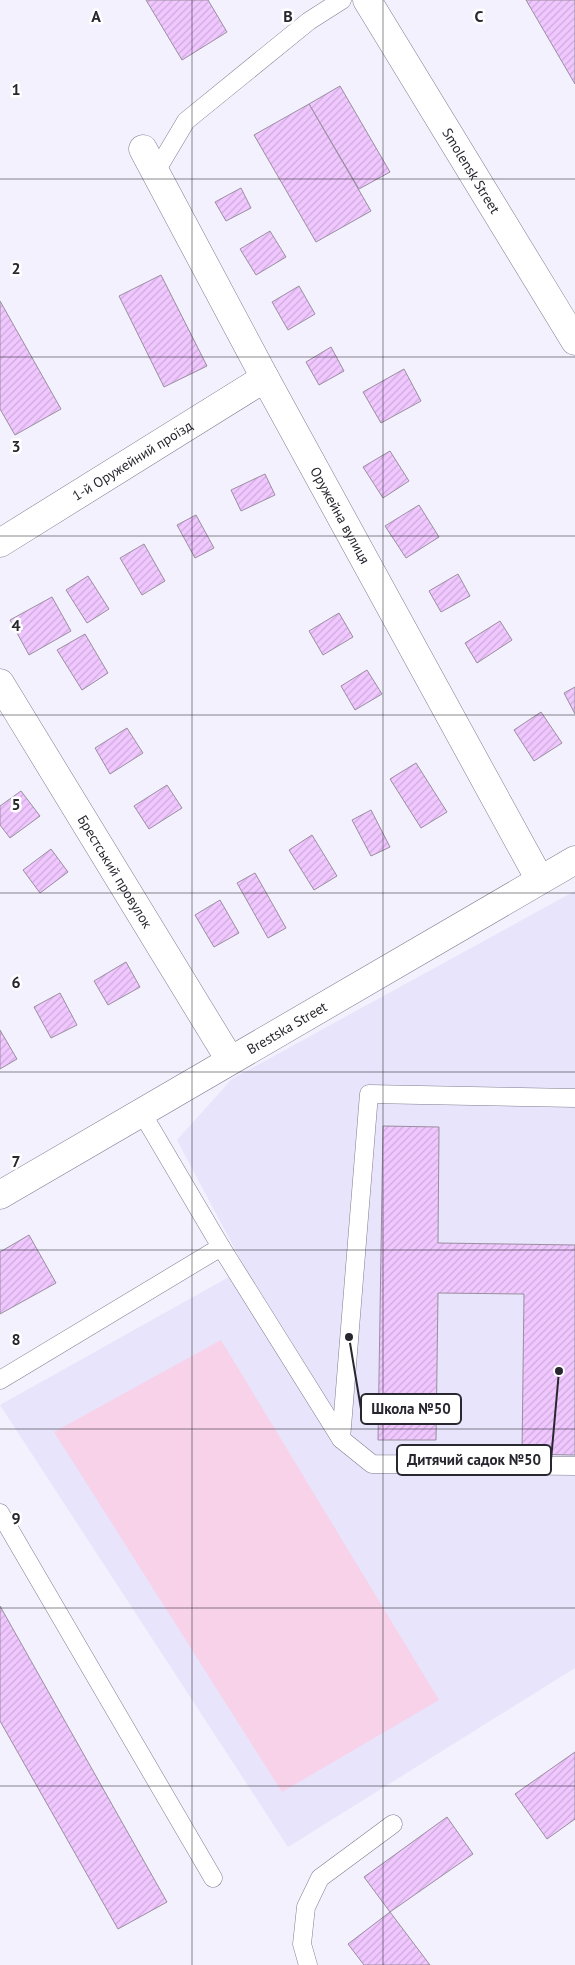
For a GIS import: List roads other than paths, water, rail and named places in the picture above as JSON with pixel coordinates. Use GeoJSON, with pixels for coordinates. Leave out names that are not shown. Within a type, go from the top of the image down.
{"type":"FeatureCollection","features":[{"type":"Feature","properties":{"kind":"street","name":"Smolensk Street"},"geometry":{"type":"LineString","coordinates":[[367,0],[575,341]]}},
{"type":"Feature","properties":{"kind":"street","name":"Оружейна вулиця"},"geometry":{"type":"LineString","coordinates":[[149,161],[265,378],[540,880]]}},
{"type":"Feature","properties":{"kind":"street","name":"1-й Оружейний проїзд"},"geometry":{"type":"LineString","coordinates":[[0,543],[265,378]]}},
{"type":"Feature","properties":{"kind":"street","name":"Брестський провулок"},"geometry":{"type":"LineString","coordinates":[[0,683],[230,1060]]}},
{"type":"Feature","properties":{"kind":"street","name":"Brestska Street"},"geometry":{"type":"LineString","coordinates":[[0,1195],[575,860]]}},
{"type":"Feature","properties":{"kind":"lane"},"geometry":{"type":"LineString","coordinates":[[149,161],[186,121],[309,21],[342,0]]}},
{"type":"Feature","properties":{"kind":"lane"},"geometry":{"type":"LineString","coordinates":[[341,1439],[369,1094],[575,1098]]}},
{"type":"Feature","properties":{"kind":"lane"},"geometry":{"type":"LineString","coordinates":[[142,1112],[221,1247],[341,1439],[372,1464],[575,1466]]}},
{"type":"Feature","properties":{"kind":"lane"},"geometry":{"type":"LineString","coordinates":[[0,1380],[221,1247]]}},
{"type":"Feature","properties":{"kind":"lane"},"geometry":{"type":"LineString","coordinates":[[0,1514],[213,1878]]}},
{"type":"Feature","properties":{"kind":"lane"},"geometry":{"type":"LineString","coordinates":[[308,1965],[302,1944],[306,1907],[320,1878],[393,1824]]}},
{"type":"Feature","properties":{"kind":"place","name":"Школа №50"},"geometry":{"type":"Point","coordinates":[349,1337]}},
{"type":"Feature","properties":{"kind":"place","name":"Дитячий садок №50"},"geometry":{"type":"Point","coordinates":[559,1371]}}]}
